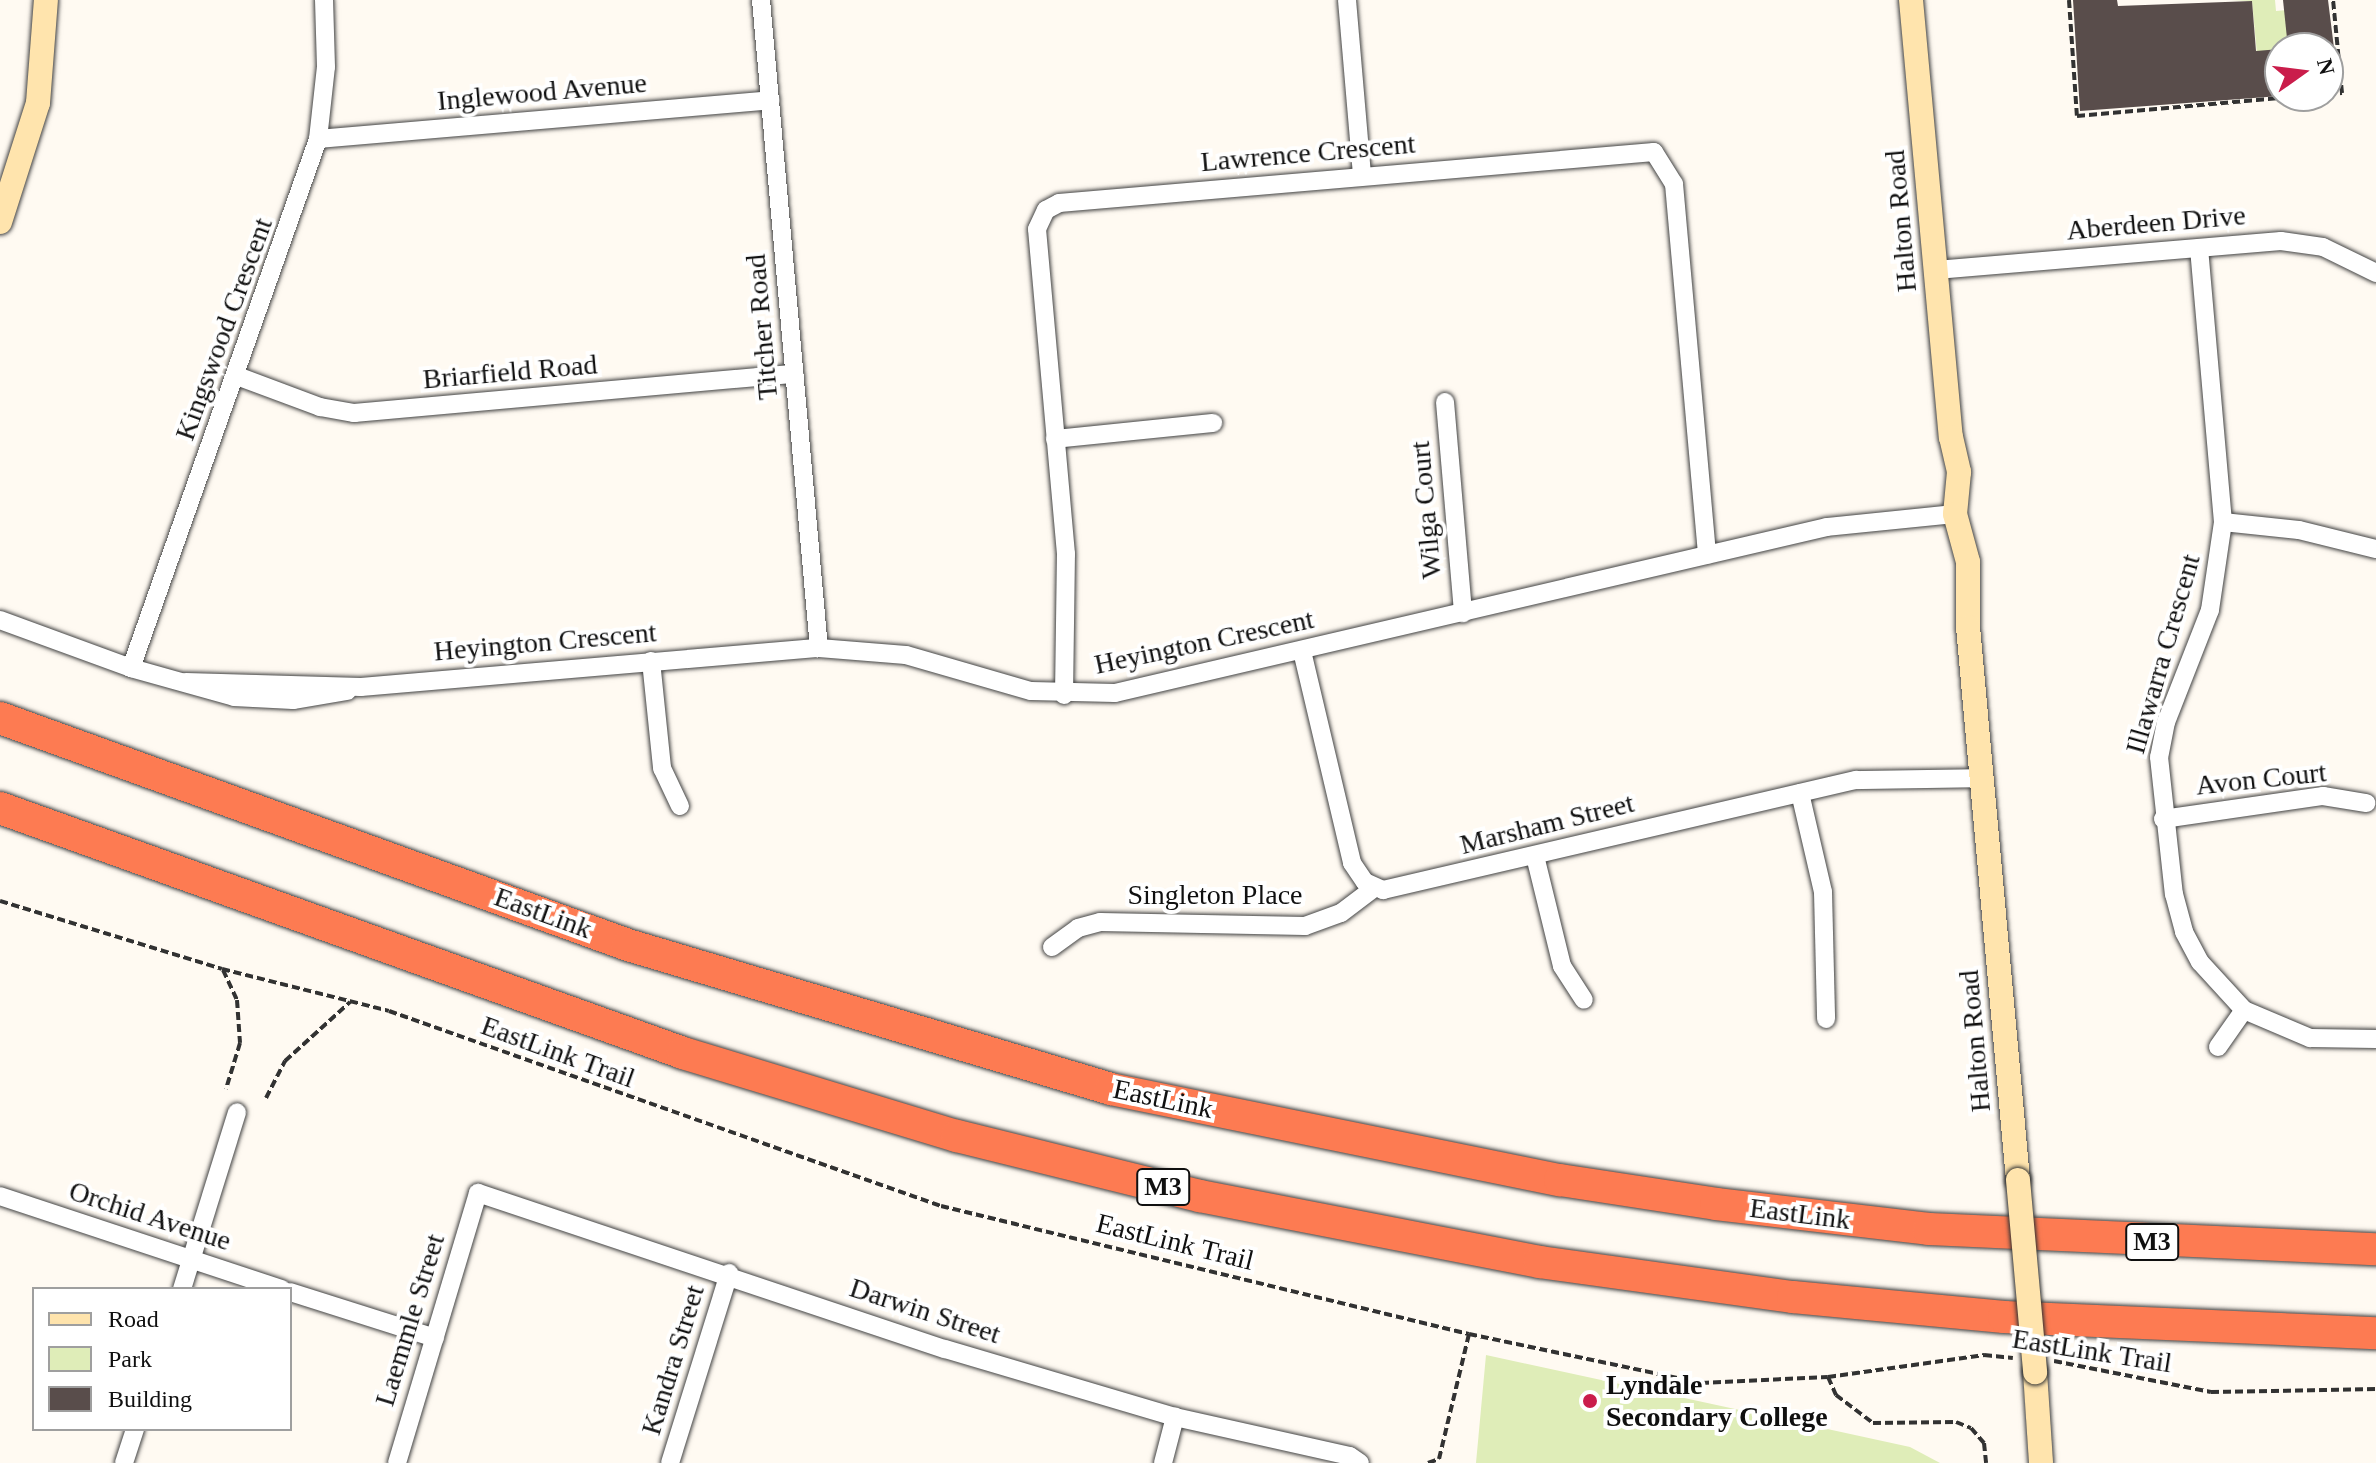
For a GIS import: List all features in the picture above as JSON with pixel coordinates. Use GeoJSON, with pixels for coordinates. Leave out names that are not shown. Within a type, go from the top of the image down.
{"type":"FeatureCollection","features":[{"type":"Feature","properties":{"kind":"highway","name":"EastLink"},"geometry":{"type":"LineString","coordinates":[[0,718],[628,945],[1111,1089],[1560,1180],[1716,1204],[1929,1229],[2376,1249]]}},
{"type":"Feature","properties":{"kind":"highway","name":"M3"},"geometry":{"type":"LineString","coordinates":[[0,808],[683,1053],[957,1136],[1200,1196],[1525,1259],[1793,1297],[2114,1324],[2376,1333]]}},
{"type":"Feature","properties":{"kind":"main road"},"geometry":{"type":"LineString","coordinates":[[0,222],[38,103],[46,0]]}},
{"type":"Feature","properties":{"kind":"main road","name":"Halton Road"},"geometry":{"type":"LineString","coordinates":[[1911,0],[1951,437],[1959,472],[1948,514],[1968,562],[1967,614],[2041,1463]]}},
{"type":"Feature","properties":{"kind":"street","name":"Kingswood Crescent"},"geometry":{"type":"LineString","coordinates":[[131,668],[237,376],[318,139],[325,79],[324,0]]}},
{"type":"Feature","properties":{"kind":"street","name":"Titcher Road"},"geometry":{"type":"LineString","coordinates":[[761,0],[819,648]]}},
{"type":"Feature","properties":{"kind":"street"},"geometry":{"type":"LineString","coordinates":[[1347,0],[1362,176]]}},
{"type":"Feature","properties":{"kind":"street","name":"Inglewood Avenue"},"geometry":{"type":"LineString","coordinates":[[318,139],[770,100]]}},
{"type":"Feature","properties":{"kind":"street","name":"Lawrence Crescent"},"geometry":{"type":"LineString","coordinates":[[1064,695],[1066,554],[1037,238],[1046,210],[1059,203],[1639,151],[1658,155],[1674,184],[1707,555]]}},
{"type":"Feature","properties":{"kind":"street","name":"Aberdeen Drive"},"geometry":{"type":"LineString","coordinates":[[1936,270],[2304,242],[2376,273]]}},
{"type":"Feature","properties":{"kind":"street","name":"Illawarra Crescent"},"geometry":{"type":"LineString","coordinates":[[2199,248],[2223,522],[2210,610],[2162,739],[2158,775],[2184,932],[2209,975],[2244,1010],[2310,1038],[2376,1039]]}},
{"type":"Feature","properties":{"kind":"street","name":"Briarfield Road"},"geometry":{"type":"LineString","coordinates":[[237,376],[320,407],[354,413],[794,374]]}},
{"type":"Feature","properties":{"kind":"street","name":"Wilga Court"},"geometry":{"type":"LineString","coordinates":[[1445,402],[1463,613]]}},
{"type":"Feature","properties":{"kind":"street"},"geometry":{"type":"LineString","coordinates":[[1055,439],[1213,423]]}},
{"type":"Feature","properties":{"kind":"street","name":"Heyington Crescent"},"geometry":{"type":"LineString","coordinates":[[0,620],[131,668],[186,682],[361,687],[819,648],[906,655],[1005,685],[1064,695],[1143,689],[1844,523],[1948,514]]}},
{"type":"Feature","properties":{"kind":"street"},"geometry":{"type":"LineString","coordinates":[[2223,522],[2299,530],[2376,549]]}},
{"type":"Feature","properties":{"kind":"street"},"geometry":{"type":"LineString","coordinates":[[1302,651],[1352,863],[1374,888]]}},
{"type":"Feature","properties":{"kind":"street"},"geometry":{"type":"LineString","coordinates":[[651,661],[663,777],[680,806]]}},
{"type":"Feature","properties":{"kind":"street","name":"Marsham Street"},"geometry":{"type":"LineString","coordinates":[[1374,888],[1392,890],[1856,780],[1982,778]]}},
{"type":"Feature","properties":{"kind":"street"},"geometry":{"type":"LineString","coordinates":[[1800,793],[1823,892],[1826,1019]]}},
{"type":"Feature","properties":{"kind":"street","name":"Avon Court"},"geometry":{"type":"LineString","coordinates":[[2163,819],[2323,796],[2366,803]]}},
{"type":"Feature","properties":{"kind":"street"},"geometry":{"type":"LineString","coordinates":[[1535,856],[1562,966],[1584,1000]]}},
{"type":"Feature","properties":{"kind":"street","name":"Singleton Place"},"geometry":{"type":"LineString","coordinates":[[1052,947],[1078,928],[1100,922],[1305,926],[1341,913],[1374,888]]}},
{"type":"Feature","properties":{"kind":"street"},"geometry":{"type":"LineString","coordinates":[[2218,1047],[2244,1010]]}},
{"type":"Feature","properties":{"kind":"street"},"geometry":{"type":"LineString","coordinates":[[183,1287],[237,1112]]}},
{"type":"Feature","properties":{"kind":"street","name":"Darwin Street"},"geometry":{"type":"LineString","coordinates":[[478,1193],[729,1273],[945,1349],[1175,1417],[1350,1456],[1360,1463]]}},
{"type":"Feature","properties":{"kind":"street","name":"Laemmle Street"},"geometry":{"type":"LineString","coordinates":[[397,1463],[478,1193]]}},
{"type":"Feature","properties":{"kind":"street","name":"Orchid Avenue"},"geometry":{"type":"LineString","coordinates":[[0,1196],[276,1287]]}},
{"type":"Feature","properties":{"kind":"street","name":"Kandra Street"},"geometry":{"type":"LineString","coordinates":[[670,1463],[729,1273]]}},
{"type":"Feature","properties":{"kind":"street"},"geometry":{"type":"LineString","coordinates":[[292,1293],[435,1338]]}},
{"type":"Feature","properties":{"kind":"street"},"geometry":{"type":"LineString","coordinates":[[1163,1463],[1175,1417]]}},
{"type":"Feature","properties":{"kind":"street"},"geometry":{"type":"LineString","coordinates":[[124,1463],[134,1431]]}},
{"type":"Feature","properties":{"kind":"path"},"geometry":{"type":"LineString","coordinates":[[2069,0],[2077,116],[2264,99]]}},
{"type":"Feature","properties":{"kind":"path"},"geometry":{"type":"LineString","coordinates":[[2333,0],[2336,32]]}},
{"type":"Feature","properties":{"kind":"path","name":"EastLink Trail"},"geometry":{"type":"LineString","coordinates":[[0,901],[222,969],[350,1002],[941,1206],[1469,1334],[1701,1383],[1828,1377],[1984,1355],[2211,1392],[2376,1389]]}},
{"type":"Feature","properties":{"kind":"path"},"geometry":{"type":"LineString","coordinates":[[222,969],[237,1000],[240,1043],[226,1089]]}},
{"type":"Feature","properties":{"kind":"path"},"geometry":{"type":"LineString","coordinates":[[266,1098],[285,1061],[350,1002]]}},
{"type":"Feature","properties":{"kind":"path"},"geometry":{"type":"LineString","coordinates":[[1428,1463],[1439,1459],[1469,1334]]}},
{"type":"Feature","properties":{"kind":"path"},"geometry":{"type":"LineString","coordinates":[[1828,1377],[1836,1395],[1873,1423],[1956,1422],[1971,1428],[1984,1443],[1986,1463]]}},
{"type":"Feature","properties":{"kind":"green space"},"geometry":{"type":"Polygon","coordinates":[[[2231,0],[2275,0],[2276,11],[2287,10],[2289,32],[2264,32],[2264,53],[2257,54],[2252,1],[2231,0]]]}},
{"type":"Feature","properties":{"kind":"green space","name":"Lyndale Secondary College"},"geometry":{"type":"Polygon","coordinates":[[[1486,1355],[1910,1447],[1940,1463],[1476,1463],[1486,1355]]]}},
{"type":"Feature","properties":{"kind":"building"},"geometry":{"type":"Polygon","coordinates":[[[2073,0],[2117,0],[2118,6],[2252,1],[2256,51],[2264,50],[2264,97],[2080,111],[2073,0]]]}},
{"type":"Feature","properties":{"kind":"building"},"geometry":{"type":"Polygon","coordinates":[[[2283,0],[2328,0],[2332,32],[2286,32],[2283,0]]]}},
{"type":"Feature","properties":{"kind":"place","name":"Lyndale Secondary College"},"geometry":{"type":"Point","coordinates":[1590,1401]}}]}
